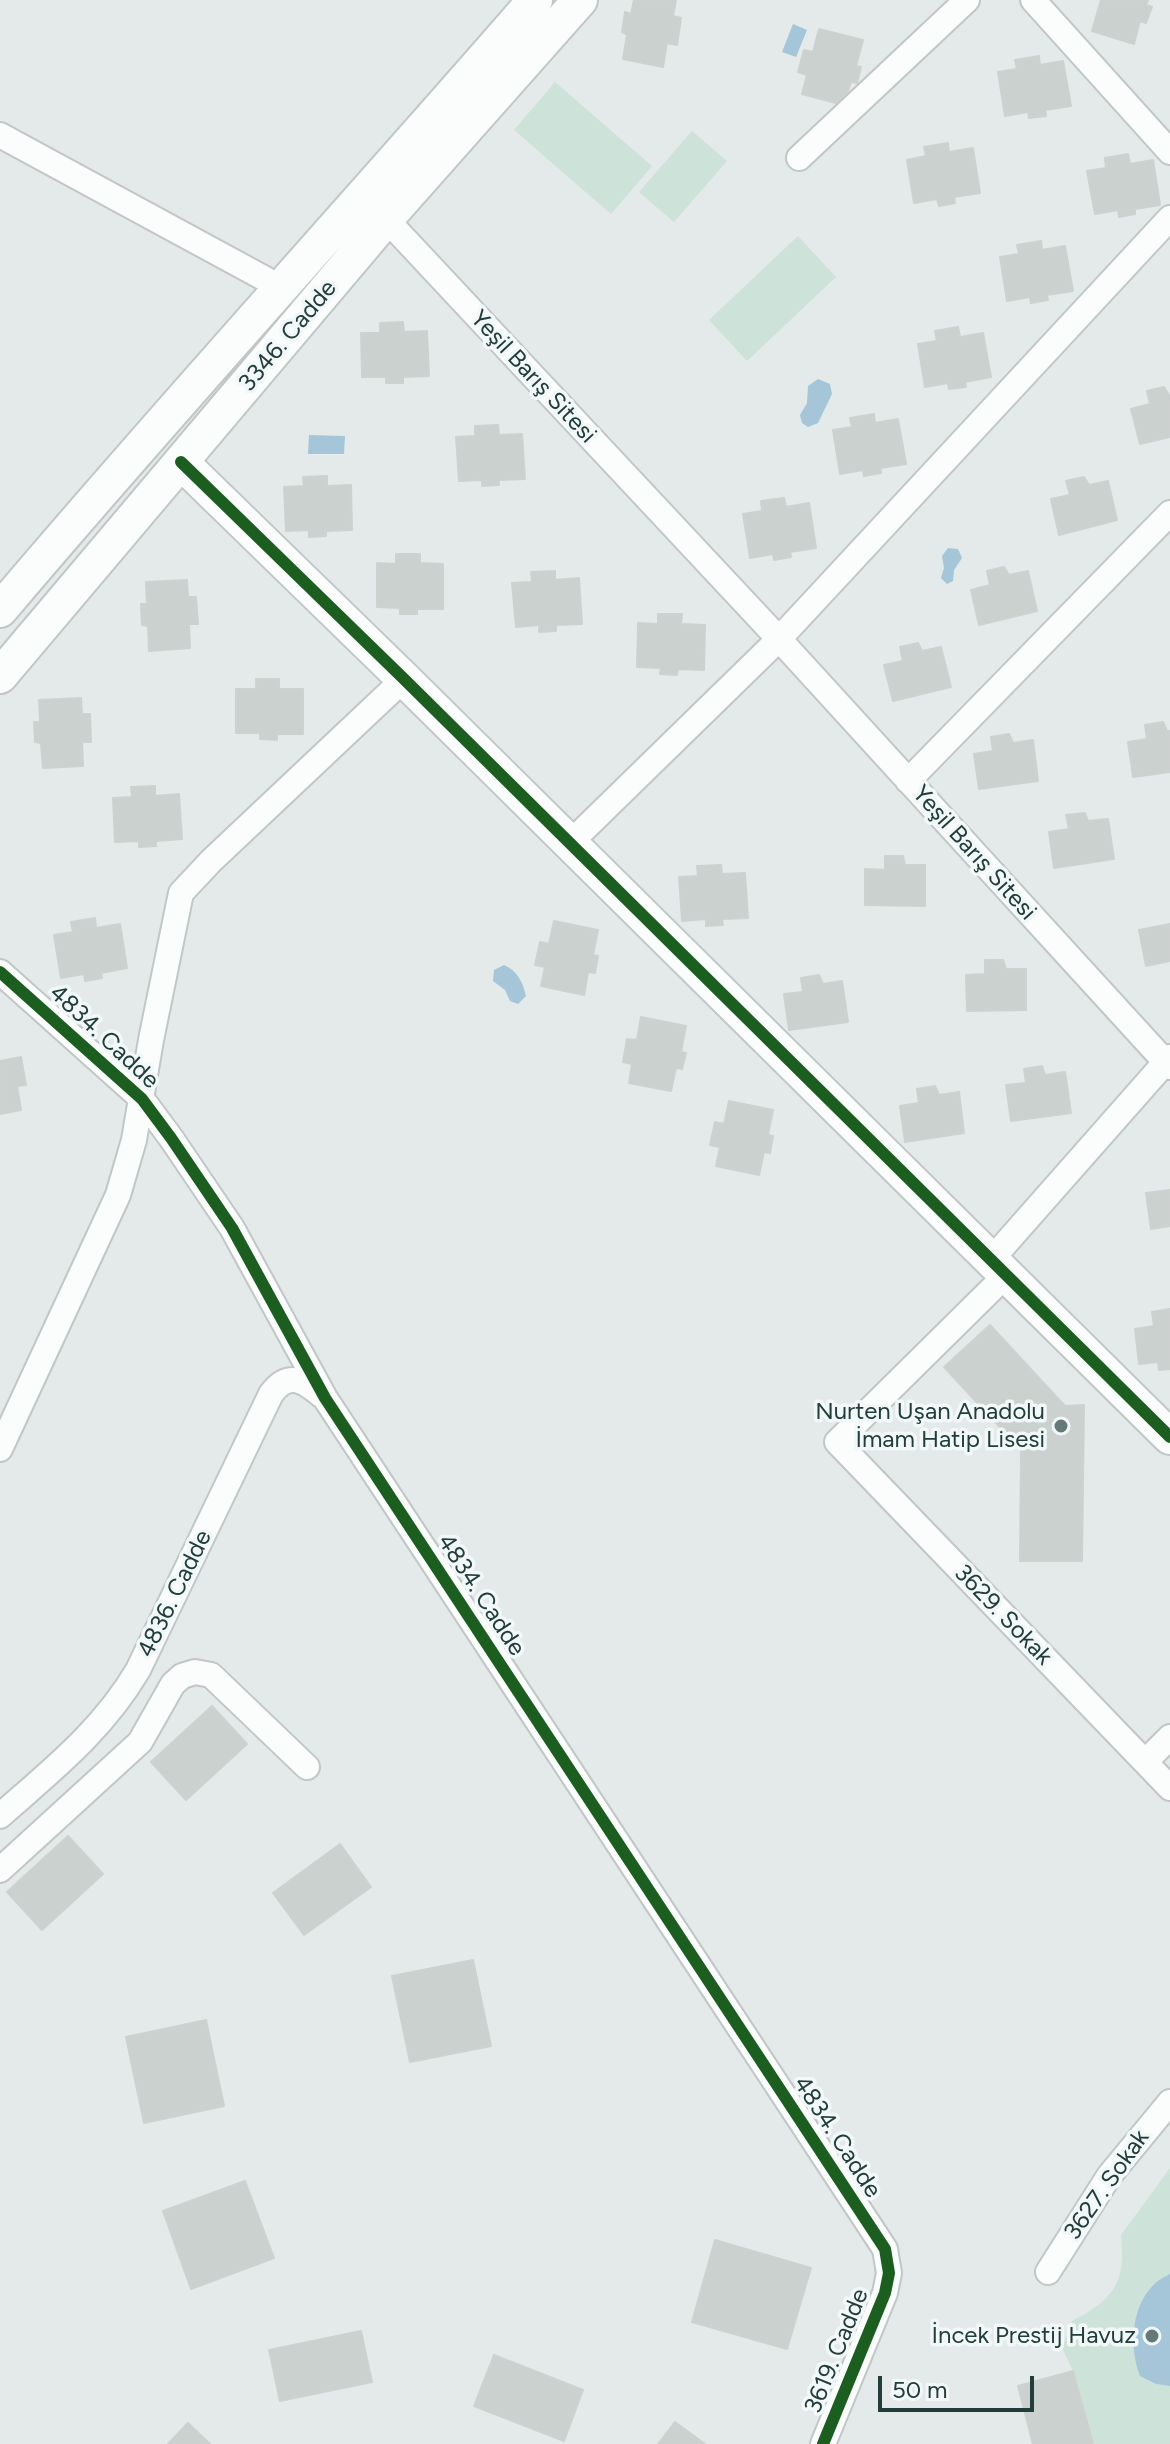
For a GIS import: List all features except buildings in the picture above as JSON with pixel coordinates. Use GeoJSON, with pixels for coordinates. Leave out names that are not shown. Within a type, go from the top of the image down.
{"type":"FeatureCollection","features":[{"type":"Feature","properties":{"kind":"street","name":"3346. Cadde"},"geometry":{"type":"LineString","coordinates":[[0,676],[181,462],[535,0]]}},
{"type":"Feature","properties":{"kind":"street","name":"3346. Cadde"},"geometry":{"type":"LineString","coordinates":[[0,610],[139,446],[282,288],[374,209],[580,0]]}},
{"type":"Feature","properties":{"kind":"street"},"geometry":{"type":"LineString","coordinates":[[799,158],[967,0]]}},
{"type":"Feature","properties":{"kind":"street"},"geometry":{"type":"LineString","coordinates":[[1033,0],[1170,152]]}},
{"type":"Feature","properties":{"kind":"street"},"geometry":{"type":"LineString","coordinates":[[0,135],[282,288]]}},
{"type":"Feature","properties":{"kind":"street","name":"Yeşil Barış Sitesi"},"geometry":{"type":"LineString","coordinates":[[374,209],[779,639],[1168,1062]]}},
{"type":"Feature","properties":{"kind":"street"},"geometry":{"type":"LineString","coordinates":[[570,843],[779,639],[1170,218]]}},
{"type":"Feature","properties":{"kind":"street"},"geometry":{"type":"LineString","coordinates":[[181,462],[1170,1437]]}},
{"type":"Feature","properties":{"kind":"street"},"geometry":{"type":"LineString","coordinates":[[908,781],[1170,513]]}},
{"type":"Feature","properties":{"kind":"street"},"geometry":{"type":"LineString","coordinates":[[0,1449],[118,1195],[134,1140],[181,893],[404,679]]}},
{"type":"Feature","properties":{"kind":"street","name":"4834. Cadde"},"geometry":{"type":"LineString","coordinates":[[0,972],[142,1099],[232,1228],[325,1398],[885,2249],[889,2273]]}},
{"type":"Feature","properties":{"kind":"street"},"geometry":{"type":"LineString","coordinates":[[998,1267],[1168,1062]]}},
{"type":"Feature","properties":{"kind":"street","name":"3629. Sokak"},"geometry":{"type":"LineString","coordinates":[[998,1267],[837,1442],[1170,1788]]}},
{"type":"Feature","properties":{"kind":"street","name":"4836. Cadde"},"geometry":{"type":"LineString","coordinates":[[0,1816],[84,1741],[120,1701],[278,1385],[291,1380],[306,1382],[325,1398]]}},
{"type":"Feature","properties":{"kind":"street"},"geometry":{"type":"LineString","coordinates":[[0,1870],[140,1742],[173,1684],[182,1676],[195,1672],[211,1675],[307,1767]]}},
{"type":"Feature","properties":{"kind":"street"},"geometry":{"type":"LineString","coordinates":[[1145,1762],[1170,1737]]}},
{"type":"Feature","properties":{"kind":"street","name":"3627. Sokak"},"geometry":{"type":"LineString","coordinates":[[1048,2272],[1109,2176],[1170,2102]]}},
{"type":"Feature","properties":{"kind":"street","name":"3619. Cadde"},"geometry":{"type":"LineString","coordinates":[[823,2444],[885,2293],[889,2273]]}},
{"type":"Feature","properties":{"kind":"green space"},"geometry":{"type":"Polygon","coordinates":[[[555,82],[652,166],[611,214],[514,130],[555,82]]]}},
{"type":"Feature","properties":{"kind":"green space"},"geometry":{"type":"Polygon","coordinates":[[[692,131],[727,161],[674,222],[639,192],[692,131]]]}},
{"type":"Feature","properties":{"kind":"green space"},"geometry":{"type":"Polygon","coordinates":[[[798,236],[836,277],[747,361],[709,320],[798,236]]]}},
{"type":"Feature","properties":{"kind":"green space"},"geometry":{"type":"Polygon","coordinates":[[[1170,2168],[1170,2274],[1149,2292],[1155,2384],[1170,2386],[1170,2444],[1093,2444],[1073,2371],[1062,2348],[1072,2321],[1108,2297],[1114,2287],[1122,2265],[1121,2235],[1170,2168]]]}},
{"type":"Feature","properties":{"kind":"water"},"geometry":{"type":"Polygon","coordinates":[[[793,24],[807,30],[796,57],[782,52],[793,24]]]}},
{"type":"Feature","properties":{"kind":"water"},"geometry":{"type":"Polygon","coordinates":[[[818,379],[830,384],[832,394],[818,423],[808,427],[802,423],[800,415],[807,403],[808,386],[818,379]]]}},
{"type":"Feature","properties":{"kind":"water"},"geometry":{"type":"Polygon","coordinates":[[[309,435],[345,436],[344,454],[308,454],[309,435]]]}},
{"type":"Feature","properties":{"kind":"water"},"geometry":{"type":"Polygon","coordinates":[[[948,548],[958,549],[962,558],[954,570],[953,581],[947,584],[941,578],[944,568],[942,556],[948,548]]]}},
{"type":"Feature","properties":{"kind":"water"},"geometry":{"type":"Polygon","coordinates":[[[504,965],[516,974],[523,987],[526,996],[518,1004],[510,1001],[505,990],[493,981],[494,970],[504,965]]]}},
{"type":"Feature","properties":{"kind":"water","name":"İncek Prestij Havuz"},"geometry":{"type":"Polygon","coordinates":[[[1170,2274],[1170,2386],[1156,2384],[1140,2376],[1134,2333],[1140,2304],[1147,2292],[1170,2274]]]}},
{"type":"Feature","properties":{"kind":"cycle path"},"geometry":{"type":"LineString","coordinates":[[181,462],[1170,1437]]}},
{"type":"Feature","properties":{"kind":"cycle path"},"geometry":{"type":"LineString","coordinates":[[0,972],[142,1099],[171,1138],[232,1228],[325,1398],[885,2249],[889,2273],[885,2293],[823,2444]]}},
{"type":"Feature","properties":{"kind":"place","name":"Nurten Uşan Anadolu İmam Hatip Lisesi"},"geometry":{"type":"Point","coordinates":[1061,1426]}},
{"type":"Feature","properties":{"kind":"place","name":"İncek Prestij Havuz"},"geometry":{"type":"Point","coordinates":[1152,2336]}}]}
